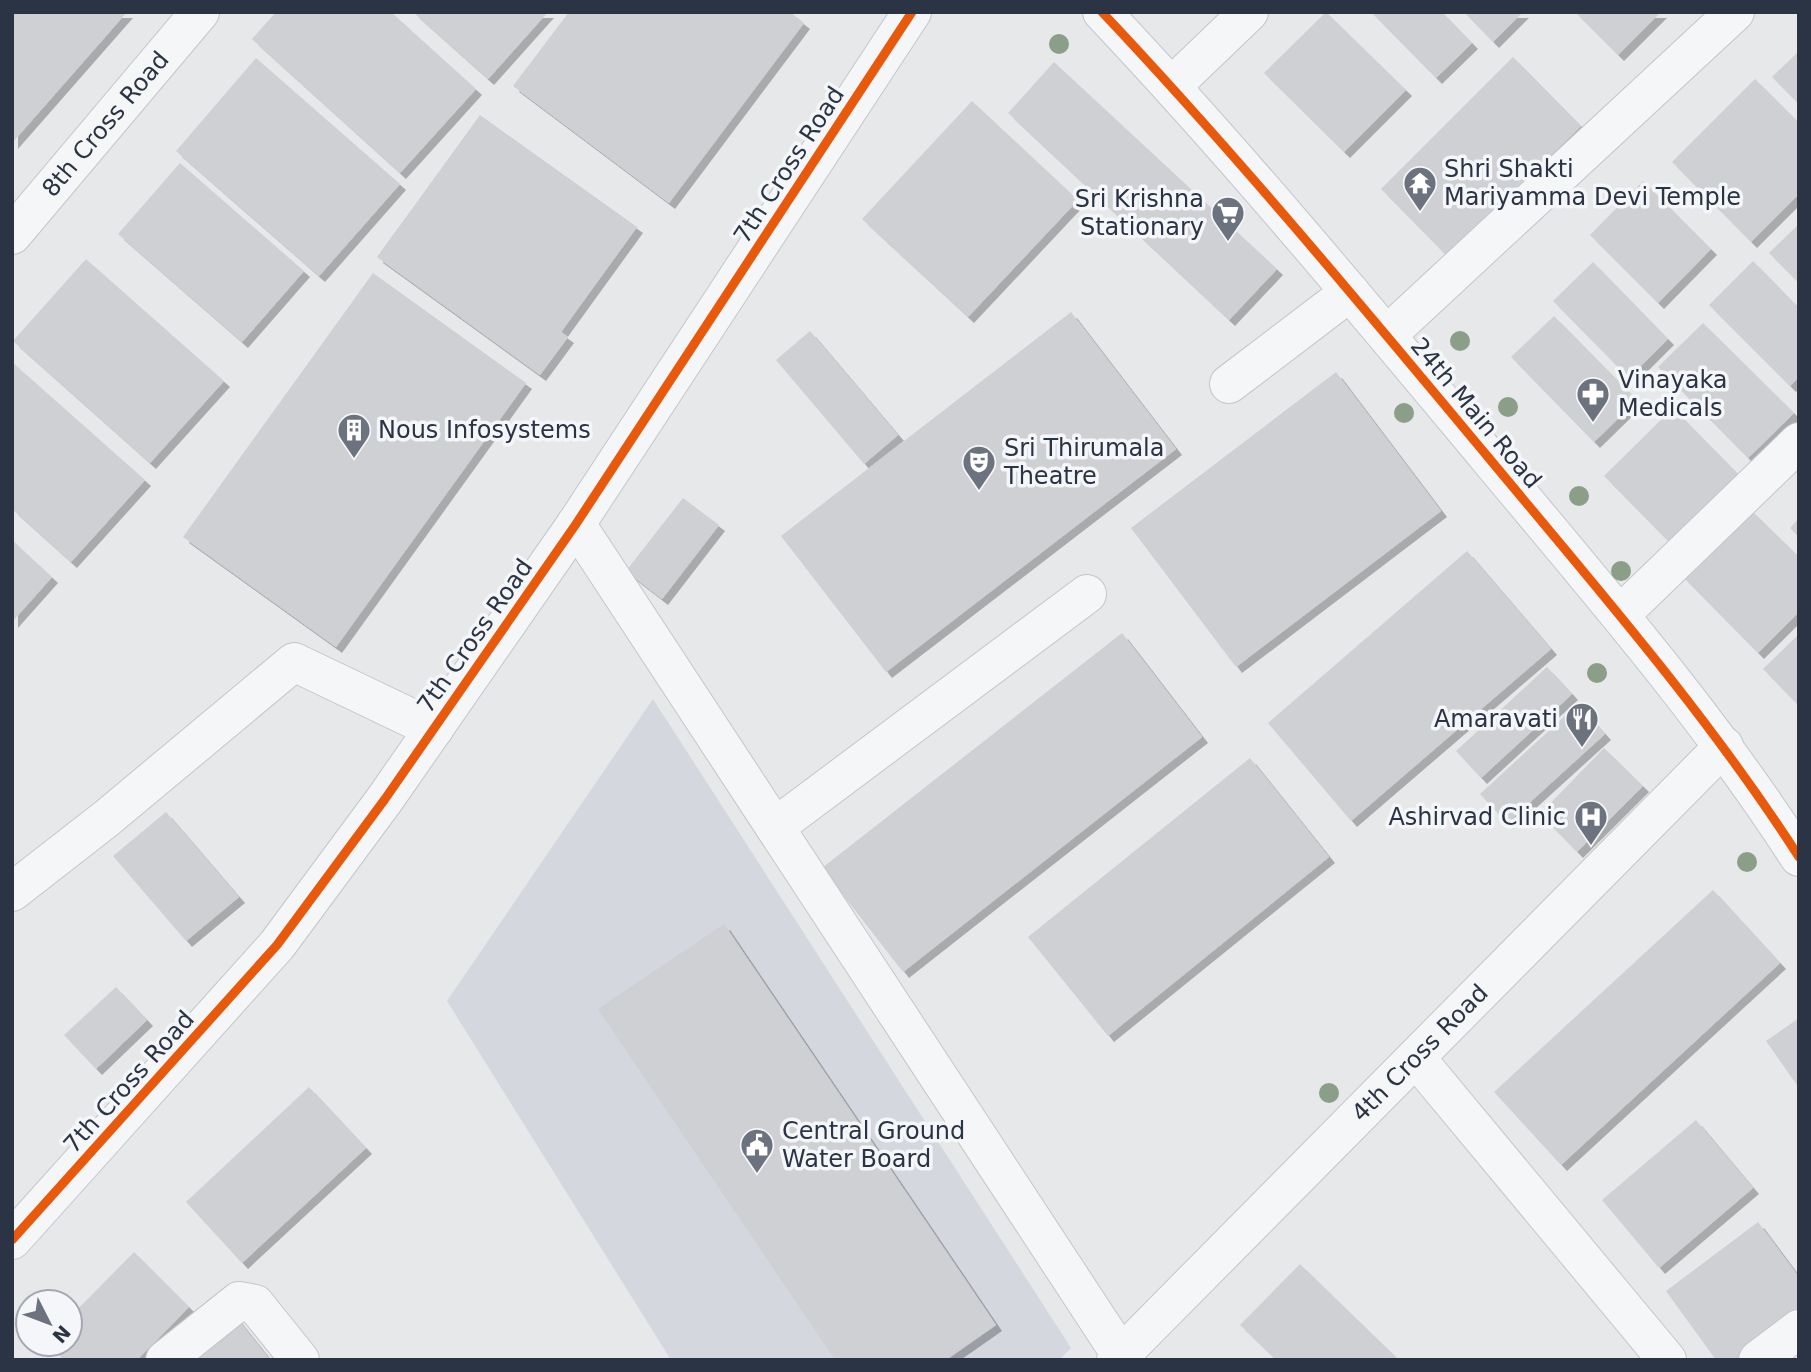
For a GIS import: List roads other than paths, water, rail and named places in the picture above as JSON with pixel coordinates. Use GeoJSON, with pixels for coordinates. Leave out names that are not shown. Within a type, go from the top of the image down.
{"type":"FeatureCollection","features":[{"type":"Feature","properties":{"kind":"street","name":"8th Cross Road"},"geometry":{"type":"LineString","coordinates":[[12,235],[200,12]]}},
{"type":"Feature","properties":{"kind":"street","name":"7th Cross Road"},"geometry":{"type":"LineString","coordinates":[[12,1240],[277,946],[434,729],[576,524],[912,12]]}},
{"type":"Feature","properties":{"kind":"street","name":"24th Main Road"},"geometry":{"type":"LineString","coordinates":[[1102,12],[1172,86],[1387,335],[1620,615],[1724,746],[1797,849]]}},
{"type":"Feature","properties":{"kind":"street"},"geometry":{"type":"LineString","coordinates":[[1172,86],[1249,12]]}},
{"type":"Feature","properties":{"kind":"street"},"geometry":{"type":"LineString","coordinates":[[1387,335],[1735,12]]}},
{"type":"Feature","properties":{"kind":"street"},"geometry":{"type":"LineString","coordinates":[[1229,384],[1350,292]]}},
{"type":"Feature","properties":{"kind":"street"},"geometry":{"type":"LineString","coordinates":[[1620,615],[1799,442]]}},
{"type":"Feature","properties":{"kind":"street"},"geometry":{"type":"LineString","coordinates":[[576,524],[1119,1357]]}},
{"type":"Feature","properties":{"kind":"street"},"geometry":{"type":"LineString","coordinates":[[775,827],[1087,594]]}},
{"type":"Feature","properties":{"kind":"street"},"geometry":{"type":"LineString","coordinates":[[12,892],[107,818],[295,662],[434,729]]}},
{"type":"Feature","properties":{"kind":"street","name":"4th Cross Road"},"geometry":{"type":"LineString","coordinates":[[1119,1357],[1724,746]]}},
{"type":"Feature","properties":{"kind":"street"},"geometry":{"type":"LineString","coordinates":[[1416,1058],[1667,1360]]}},
{"type":"Feature","properties":{"kind":"street"},"geometry":{"type":"LineString","coordinates":[[165,1360],[239,1301],[255,1304],[300,1360]]}},
{"type":"Feature","properties":{"kind":"street"},"geometry":{"type":"LineString","coordinates":[[1758,1360],[1799,1329]]}},
{"type":"Feature","properties":{"kind":"place","name":"Shri Shakti Mariyamma Devi Temple"},"geometry":{"type":"Point","coordinates":[1420,213]}},
{"type":"Feature","properties":{"kind":"place","name":"Sri Krishna Stationary"},"geometry":{"type":"Point","coordinates":[1228,243]}},
{"type":"Feature","properties":{"kind":"place","name":"Vinayaka Medicals"},"geometry":{"type":"Point","coordinates":[1593,424]}},
{"type":"Feature","properties":{"kind":"place","name":"Nous Infosystems"},"geometry":{"type":"Point","coordinates":[354,460]}},
{"type":"Feature","properties":{"kind":"place","name":"Sri Thirumala Theatre"},"geometry":{"type":"Point","coordinates":[979,492]}},
{"type":"Feature","properties":{"kind":"place","name":"Amaravati"},"geometry":{"type":"Point","coordinates":[1582,749]}},
{"type":"Feature","properties":{"kind":"place","name":"Ashirvad Clinic"},"geometry":{"type":"Point","coordinates":[1591,847]}},
{"type":"Feature","properties":{"kind":"place","name":"Central Ground Water Board"},"geometry":{"type":"Point","coordinates":[757,1175]}}]}
